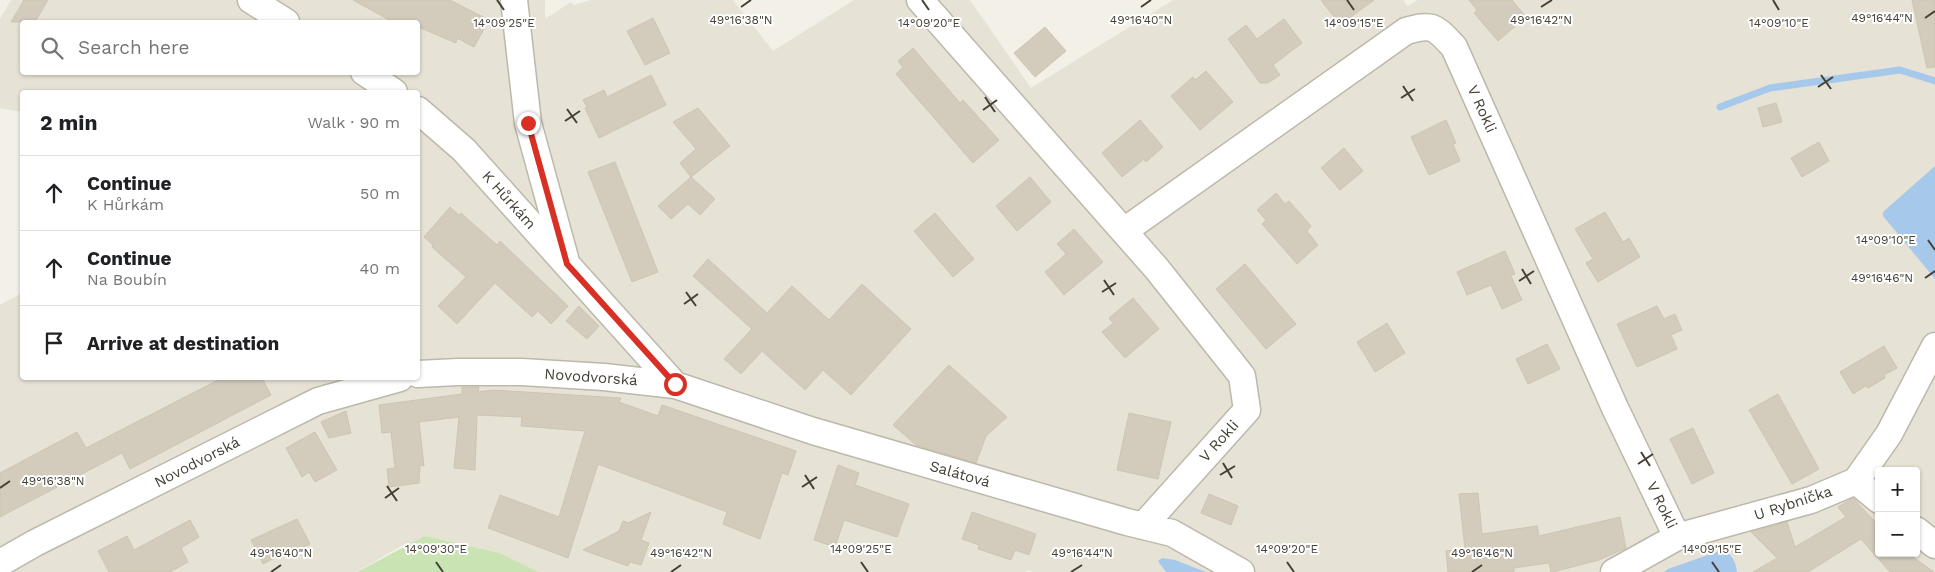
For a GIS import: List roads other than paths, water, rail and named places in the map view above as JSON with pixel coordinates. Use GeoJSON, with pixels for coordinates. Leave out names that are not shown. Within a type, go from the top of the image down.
{"type":"FeatureCollection","features":[{"type":"Feature","properties":{"kind":"street"},"geometry":{"type":"LineString","coordinates":[[251,0],[283,20]]}},
{"type":"Feature","properties":{"kind":"street"},"geometry":{"type":"LineString","coordinates":[[514,0],[528,123],[567,264]]}},
{"type":"Feature","properties":{"kind":"street","name":"V Rokli"},"geometry":{"type":"LineString","coordinates":[[920,0],[1157,269],[1242,376],[1247,410],[1143,526]]}},
{"type":"Feature","properties":{"kind":"street","name":"V Rokli"},"geometry":{"type":"LineString","coordinates":[[1124,231],[1406,31],[1425,26],[1438,30],[1454,47],[1611,399],[1677,537]]}},
{"type":"Feature","properties":{"kind":"street"},"geometry":{"type":"LineString","coordinates":[[368,75],[391,90]]}},
{"type":"Feature","properties":{"kind":"street","name":"K Hůrkám"},"geometry":{"type":"LineString","coordinates":[[420,112],[464,150],[675,384]]}},
{"type":"Feature","properties":{"kind":"street"},"geometry":{"type":"LineString","coordinates":[[1875,497],[1856,481],[1889,434],[1935,346]]}},
{"type":"Feature","properties":{"kind":"street","name":"Novodvorská"},"geometry":{"type":"LineString","coordinates":[[420,374],[522,372],[675,384]]}},
{"type":"Feature","properties":{"kind":"street","name":"Novodvorská"},"geometry":{"type":"LineString","coordinates":[[0,563],[35,543],[318,401],[393,380]]}},
{"type":"Feature","properties":{"kind":"street","name":"Salátová"},"geometry":{"type":"LineString","coordinates":[[675,384],[812,431],[1172,533],[1242,572]]}},
{"type":"Feature","properties":{"kind":"street","name":"U Rybníčka"},"geometry":{"type":"LineString","coordinates":[[1614,572],[1677,537],[1811,500],[1856,481]]}},
{"type":"Feature","properties":{"kind":"street"},"geometry":{"type":"LineString","coordinates":[[1920,533],[1935,545]]}},
{"type":"Feature","properties":{"kind":"water"},"geometry":{"type":"Polygon","coordinates":[[[1935,166],[1935,279],[1883,216],[1883,212],[1935,166]]]}},
{"type":"Feature","properties":{"kind":"water"},"geometry":{"type":"Polygon","coordinates":[[[1725,549],[1733,559],[1737,572],[1664,572],[1668,569],[1725,549]]]}},
{"type":"Feature","properties":{"kind":"water"},"geometry":{"type":"Polygon","coordinates":[[[1162,558],[1175,560],[1206,572],[1166,572],[1158,561],[1162,558]]]}},
{"type":"Feature","properties":{"kind":"waterway"},"geometry":{"type":"LineString","coordinates":[[1720,107],[1770,88],[1900,70],[1935,81]]}}]}
